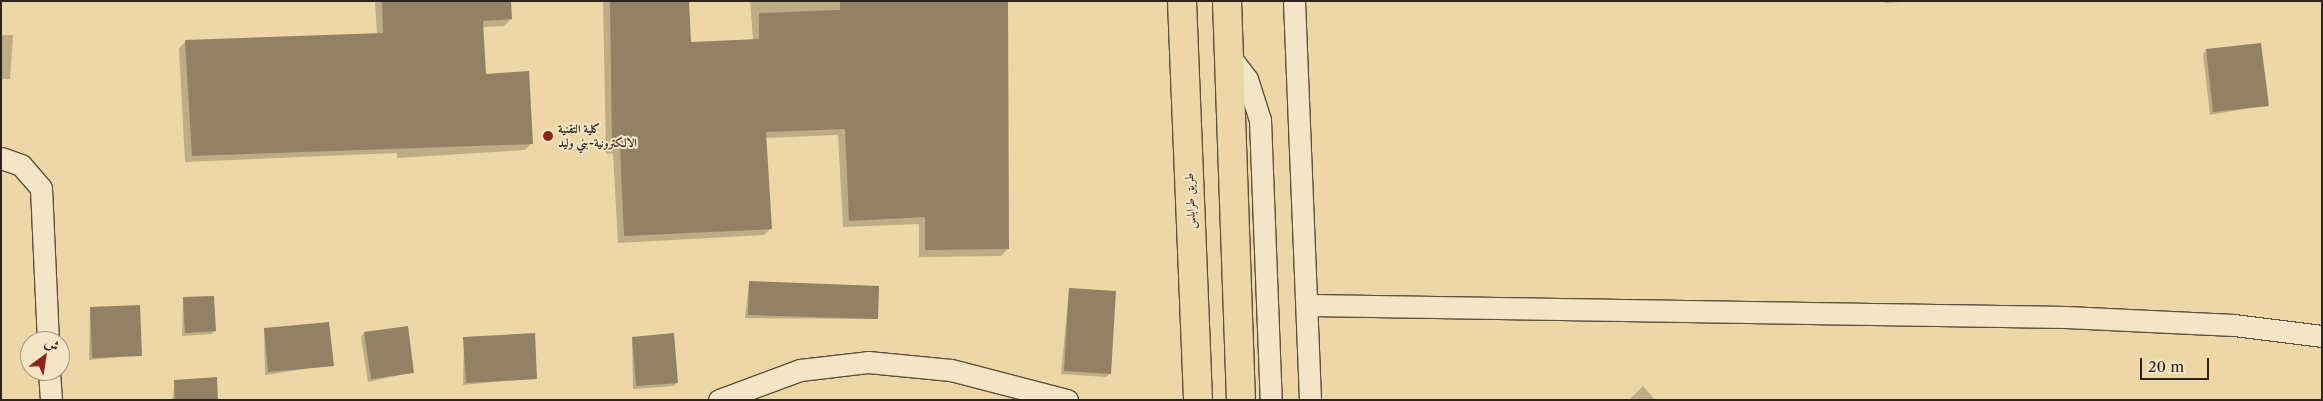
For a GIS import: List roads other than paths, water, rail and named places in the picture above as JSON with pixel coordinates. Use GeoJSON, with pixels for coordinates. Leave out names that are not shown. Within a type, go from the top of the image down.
{"type":"FeatureCollection","features":[{"type":"Feature","properties":{"kind":"highway","name":"طريق طرابلس"},"geometry":{"type":"LineString","coordinates":[[1182,1],[1198,400]]}},
{"type":"Feature","properties":{"kind":"highway"},"geometry":{"type":"LineString","coordinates":[[1227,1],[1241,400]]}},
{"type":"Feature","properties":{"kind":"street"},"geometry":{"type":"LineString","coordinates":[[1294,1],[1310,305],[1310,400]]}},
{"type":"Feature","properties":{"kind":"street"},"geometry":{"type":"LineString","coordinates":[[1228,54],[1247,79],[1260,120],[1271,400]]}},
{"type":"Feature","properties":{"kind":"street"},"geometry":{"type":"LineString","coordinates":[[1,158],[21,165],[41,188],[48,331]]}},
{"type":"Feature","properties":{"kind":"street"},"geometry":{"type":"LineString","coordinates":[[1310,305],[2066,317],[2234,326],[2322,336]]}},
{"type":"Feature","properties":{"kind":"street"},"geometry":{"type":"LineString","coordinates":[[718,400],[800,370],[868,362],[951,370],[1019,394],[1067,400]]}},
{"type":"Feature","properties":{"kind":"street"},"geometry":{"type":"LineString","coordinates":[[50,381],[51,400]]}},
{"type":"Feature","properties":{"kind":"place","name":"كلية التقنية الالكترونية-بني وليد"},"geometry":{"type":"Point","coordinates":[548,136]}}]}
